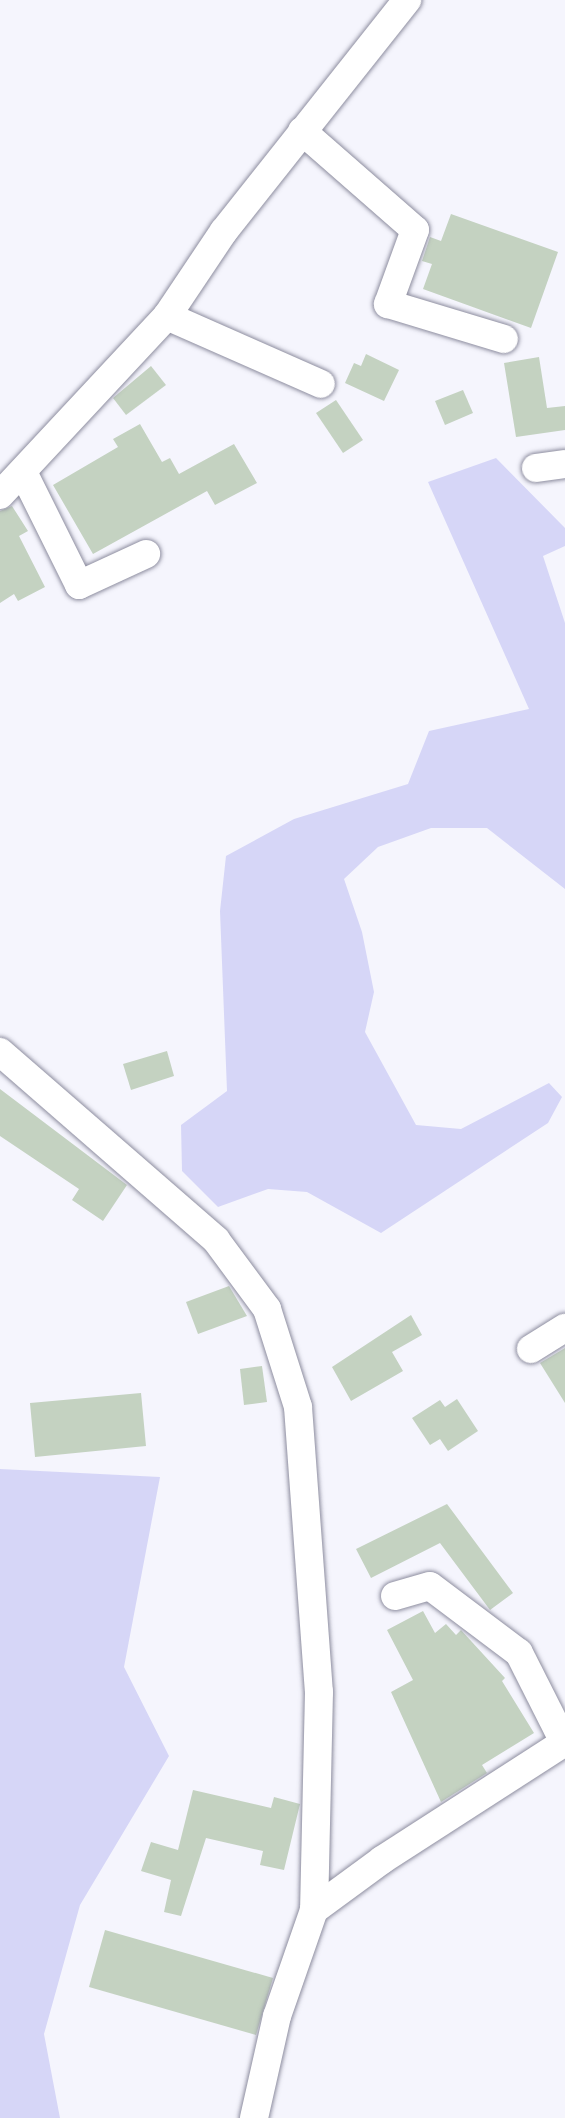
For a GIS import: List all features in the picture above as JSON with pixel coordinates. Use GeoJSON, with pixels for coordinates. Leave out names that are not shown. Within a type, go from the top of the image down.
{"type":"FeatureCollection","features":[{"type":"Feature","properties":{"kind":"street"},"geometry":{"type":"LineString","coordinates":[[0,495],[24,474],[167,317],[224,231],[407,0]]}},
{"type":"Feature","properties":{"kind":"street"},"geometry":{"type":"LineString","coordinates":[[302,131],[415,230],[388,304],[504,339]]}},
{"type":"Feature","properties":{"kind":"street"},"geometry":{"type":"LineString","coordinates":[[167,317],[321,384]]}},
{"type":"Feature","properties":{"kind":"street"},"geometry":{"type":"LineString","coordinates":[[536,468],[565,464]]}},
{"type":"Feature","properties":{"kind":"street"},"geometry":{"type":"LineString","coordinates":[[24,474],[79,585],[146,554]]}},
{"type":"Feature","properties":{"kind":"street"},"geometry":{"type":"LineString","coordinates":[[0,1052],[216,1240],[267,1308],[298,1407],[311,1543],[319,1692],[314,1910],[276,2016],[254,2118]]}},
{"type":"Feature","properties":{"kind":"street"},"geometry":{"type":"LineString","coordinates":[[531,1349],[565,1328]]}},
{"type":"Feature","properties":{"kind":"street"},"geometry":{"type":"LineString","coordinates":[[314,1910],[382,1860],[565,1742],[519,1653],[430,1586],[395,1597]]}},
{"type":"Feature","properties":{"kind":"shaded area"},"geometry":{"type":"Polygon","coordinates":[[[496,458],[565,528],[565,546],[543,556],[565,623],[565,889],[487,828],[431,828],[378,847],[344,879],[362,932],[374,992],[365,1032],[416,1125],[461,1129],[549,1083],[562,1097],[548,1123],[381,1233],[307,1192],[268,1189],[218,1207],[182,1171],[181,1125],[227,1091],[220,911],[226,856],[294,819],[408,784],[429,731],[529,709],[428,482],[496,458]]]}},
{"type":"Feature","properties":{"kind":"shaded area"},"geometry":{"type":"Polygon","coordinates":[[[0,1469],[160,1477],[124,1667],[169,1756],[80,1905],[44,2034],[60,2118],[0,2118],[0,1469]]]}},
{"type":"Feature","properties":{"kind":"building"},"geometry":{"type":"Polygon","coordinates":[[[451,214],[558,252],[531,328],[423,289],[432,264],[422,261],[430,237],[441,241],[451,214]]]}},
{"type":"Feature","properties":{"kind":"building"},"geometry":{"type":"Polygon","coordinates":[[[366,354],[399,370],[384,401],[345,383],[354,363],[361,366],[366,354]]]}},
{"type":"Feature","properties":{"kind":"building"},"geometry":{"type":"Polygon","coordinates":[[[539,357],[547,408],[565,406],[565,430],[516,437],[504,363],[539,357]]]}},
{"type":"Feature","properties":{"kind":"building"},"geometry":{"type":"Polygon","coordinates":[[[151,366],[166,385],[126,415],[113,398],[151,366]]]}},
{"type":"Feature","properties":{"kind":"building"},"geometry":{"type":"Polygon","coordinates":[[[463,390],[473,413],[445,425],[435,401],[463,390]]]}},
{"type":"Feature","properties":{"kind":"building"},"geometry":{"type":"Polygon","coordinates":[[[336,400],[363,440],[343,453],[316,413],[336,400]]]}},
{"type":"Feature","properties":{"kind":"building"},"geometry":{"type":"Polygon","coordinates":[[[140,424],[162,462],[170,458],[179,474],[234,444],[257,483],[215,505],[207,491],[93,554],[53,485],[118,447],[113,439],[140,424]]]}},
{"type":"Feature","properties":{"kind":"building"},"geometry":{"type":"Polygon","coordinates":[[[12,506],[28,531],[19,536],[45,587],[18,601],[14,594],[0,603],[0,511],[12,506]]]}},
{"type":"Feature","properties":{"kind":"building"},"geometry":{"type":"Polygon","coordinates":[[[167,1051],[174,1076],[131,1090],[123,1064],[167,1051]]]}},
{"type":"Feature","properties":{"kind":"building"},"geometry":{"type":"Polygon","coordinates":[[[0,1089],[127,1185],[103,1221],[72,1200],[79,1189],[0,1136],[0,1089]]]}},
{"type":"Feature","properties":{"kind":"building"},"geometry":{"type":"Polygon","coordinates":[[[229,1286],[247,1316],[198,1334],[186,1302],[229,1286]]]}},
{"type":"Feature","properties":{"kind":"building"},"geometry":{"type":"Polygon","coordinates":[[[411,1315],[422,1335],[392,1352],[403,1371],[351,1401],[332,1367],[411,1315]]]}},
{"type":"Feature","properties":{"kind":"building"},"geometry":{"type":"Polygon","coordinates":[[[565,1348],[565,1403],[540,1363],[565,1348]]]}},
{"type":"Feature","properties":{"kind":"building"},"geometry":{"type":"Polygon","coordinates":[[[262,1366],[267,1402],[244,1405],[240,1369],[262,1366]]]}},
{"type":"Feature","properties":{"kind":"building"},"geometry":{"type":"Polygon","coordinates":[[[141,1393],[146,1446],[35,1457],[30,1403],[141,1393]]]}},
{"type":"Feature","properties":{"kind":"building"},"geometry":{"type":"Polygon","coordinates":[[[457,1399],[478,1431],[448,1451],[440,1439],[430,1445],[412,1418],[440,1400],[445,1407],[457,1399]]]}},
{"type":"Feature","properties":{"kind":"building"},"geometry":{"type":"Polygon","coordinates":[[[447,1504],[513,1593],[490,1610],[440,1543],[371,1578],[356,1549],[447,1504]]]}},
{"type":"Feature","properties":{"kind":"building"},"geometry":{"type":"Polygon","coordinates":[[[423,1611],[435,1633],[446,1624],[456,1635],[461,1630],[505,1678],[502,1681],[534,1733],[482,1765],[487,1773],[441,1802],[391,1692],[413,1680],[387,1630],[423,1611]]]}},
{"type":"Feature","properties":{"kind":"building"},"geometry":{"type":"Polygon","coordinates":[[[193,1790],[271,1808],[274,1797],[300,1804],[284,1870],[260,1865],[263,1851],[206,1838],[181,1916],[164,1912],[171,1880],[141,1871],[151,1842],[178,1850],[193,1790]]]}},
{"type":"Feature","properties":{"kind":"building"},"geometry":{"type":"Polygon","coordinates":[[[105,1930],[273,1978],[256,2035],[89,1987],[105,1930]]]}}]}
